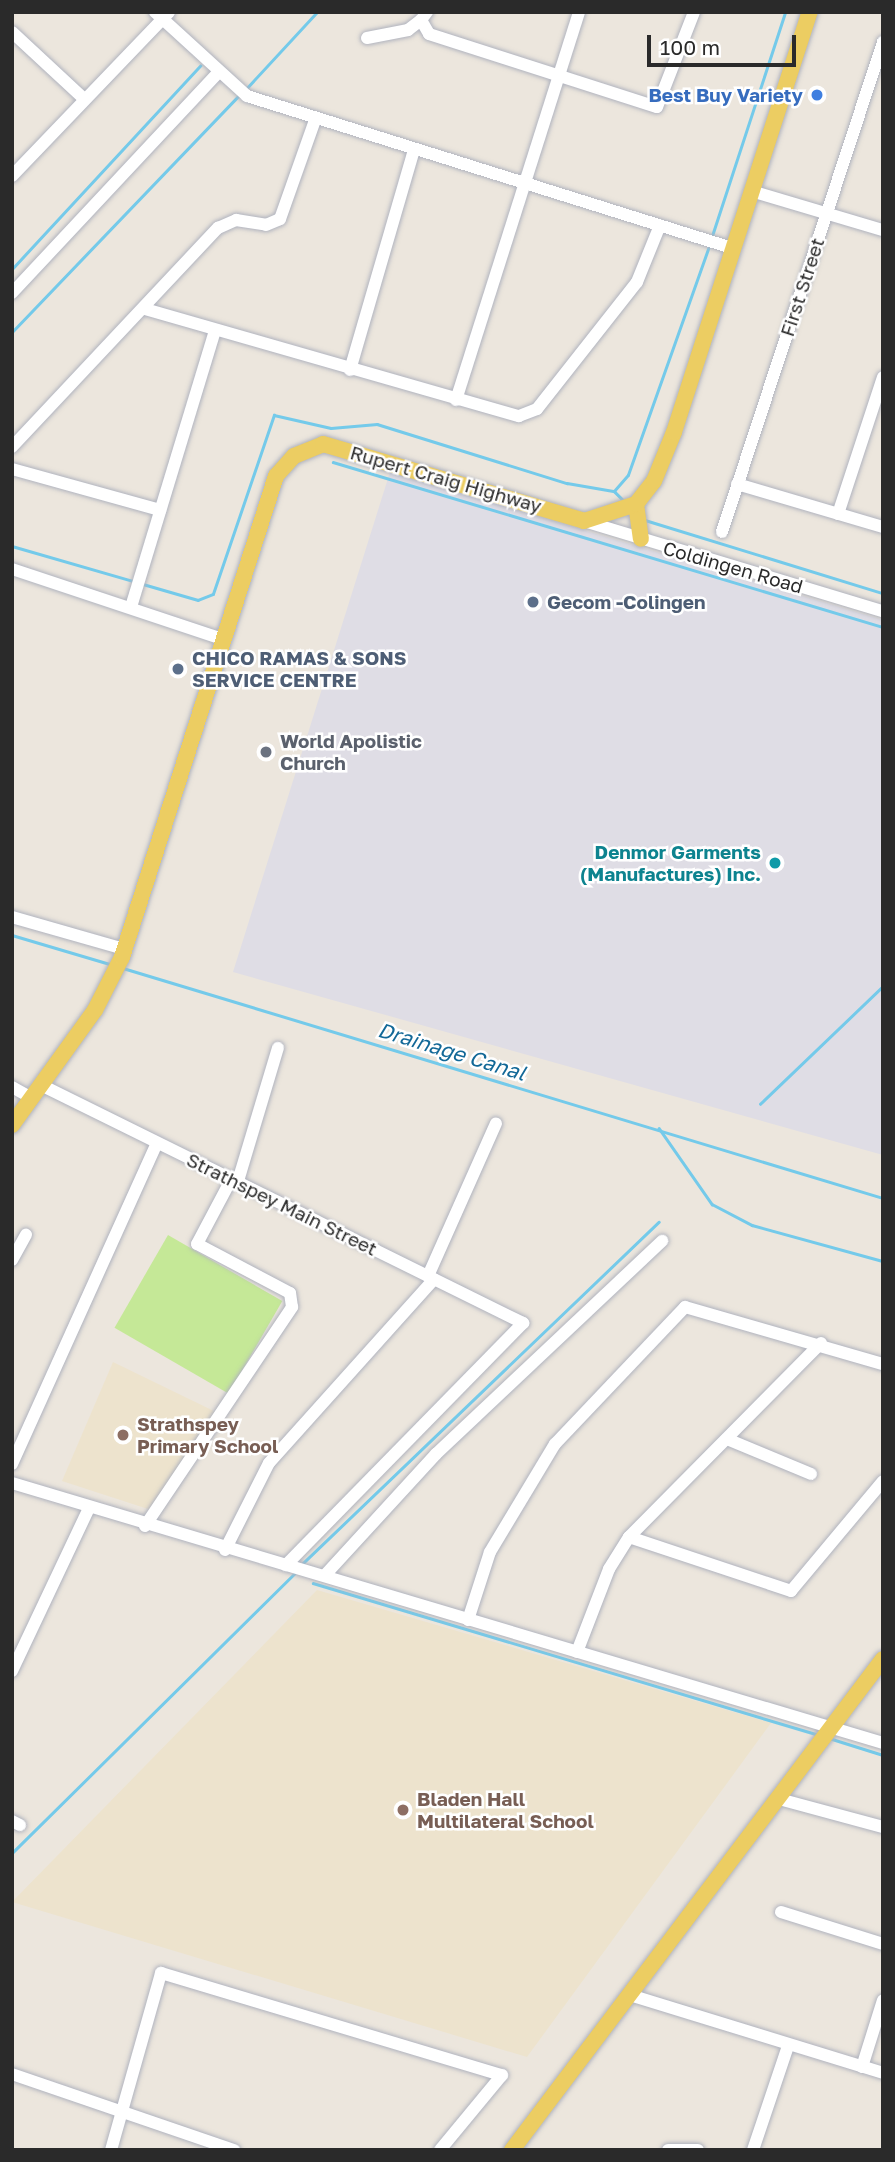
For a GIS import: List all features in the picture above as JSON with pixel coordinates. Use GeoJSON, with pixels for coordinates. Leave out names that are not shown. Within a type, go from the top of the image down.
{"type":"FeatureCollection","features":[{"type":"Feature","properties":{"kind":"main road"},"geometry":{"type":"LineString","coordinates":[[584,521],[636,504],[654,481],[674,432],[810,12]]}},
{"type":"Feature","properties":{"kind":"main road","name":"Rupert Craig Highway"},"geometry":{"type":"LineString","coordinates":[[12,1125],[112,981],[276,476],[308,449],[323,444],[361,452],[584,521]]}},
{"type":"Feature","properties":{"kind":"main road"},"geometry":{"type":"LineString","coordinates":[[636,504],[641,540]]}},
{"type":"Feature","properties":{"kind":"main road"},"geometry":{"type":"LineString","coordinates":[[512,2150],[634,1996],[883,1659]]}},
{"type":"Feature","properties":{"kind":"street"},"geometry":{"type":"LineString","coordinates":[[456,400],[522,183],[579,12]]}},
{"type":"Feature","properties":{"kind":"street"},"geometry":{"type":"LineString","coordinates":[[367,38],[408,30],[424,16],[429,34],[557,78],[657,107],[694,12]]}},
{"type":"Feature","properties":{"kind":"street"},"geometry":{"type":"LineString","coordinates":[[12,176],[162,15],[218,73],[247,96],[315,120],[732,248]]}},
{"type":"Feature","properties":{"kind":"street"},"geometry":{"type":"LineString","coordinates":[[12,32],[84,99]]}},
{"type":"Feature","properties":{"kind":"street","name":"First Street"},"geometry":{"type":"LineString","coordinates":[[722,532],[883,42]]}},
{"type":"Feature","properties":{"kind":"street"},"geometry":{"type":"LineString","coordinates":[[12,293],[218,73]]}},
{"type":"Feature","properties":{"kind":"street"},"geometry":{"type":"LineString","coordinates":[[12,447],[226,222],[267,225],[280,219],[315,120]]}},
{"type":"Feature","properties":{"kind":"street"},"geometry":{"type":"LineString","coordinates":[[350,370],[414,150]]}},
{"type":"Feature","properties":{"kind":"street"},"geometry":{"type":"LineString","coordinates":[[751,191],[883,230]]}},
{"type":"Feature","properties":{"kind":"street"},"geometry":{"type":"LineString","coordinates":[[145,309],[350,370],[519,416],[537,409],[637,282],[660,225]]}},
{"type":"Feature","properties":{"kind":"street"},"geometry":{"type":"LineString","coordinates":[[131,607],[215,331]]}},
{"type":"Feature","properties":{"kind":"street"},"geometry":{"type":"LineString","coordinates":[[838,514],[883,377]]}},
{"type":"Feature","properties":{"kind":"street"},"geometry":{"type":"LineString","coordinates":[[12,469],[160,510]]}},
{"type":"Feature","properties":{"kind":"street"},"geometry":{"type":"LineString","coordinates":[[737,484],[883,527]]}},
{"type":"Feature","properties":{"kind":"street","name":"Coldingen Road"},"geometry":{"type":"LineString","coordinates":[[584,521],[883,611]]}},
{"type":"Feature","properties":{"kind":"street"},"geometry":{"type":"LineString","coordinates":[[12,569],[223,639]]}},
{"type":"Feature","properties":{"kind":"street"},"geometry":{"type":"LineString","coordinates":[[12,917],[123,953]]}},
{"type":"Feature","properties":{"kind":"street"},"geometry":{"type":"LineString","coordinates":[[145,1526],[292,1307],[290,1293],[197,1244],[235,1179],[278,1048]]}},
{"type":"Feature","properties":{"kind":"street","name":"Strathspey Main Street"},"geometry":{"type":"LineString","coordinates":[[12,1087],[36,1092],[235,1179],[523,1323],[286,1565]]}},
{"type":"Feature","properties":{"kind":"street"},"geometry":{"type":"LineString","coordinates":[[225,1550],[268,1463],[431,1278],[496,1123]]}},
{"type":"Feature","properties":{"kind":"street"},"geometry":{"type":"LineString","coordinates":[[12,1464],[157,1143]]}},
{"type":"Feature","properties":{"kind":"street"},"geometry":{"type":"LineString","coordinates":[[12,1260],[26,1235]]}},
{"type":"Feature","properties":{"kind":"street"},"geometry":{"type":"LineString","coordinates":[[326,1574],[436,1454],[662,1241]]}},
{"type":"Feature","properties":{"kind":"street"},"geometry":{"type":"LineString","coordinates":[[468,1620],[491,1552],[555,1444],[685,1307],[821,1343],[883,1364]]}},
{"type":"Feature","properties":{"kind":"street"},"geometry":{"type":"LineString","coordinates":[[577,1652],[609,1569],[629,1537],[821,1343]]}},
{"type":"Feature","properties":{"kind":"street"},"geometry":{"type":"LineString","coordinates":[[727,1439],[811,1475]]}},
{"type":"Feature","properties":{"kind":"street"},"geometry":{"type":"LineString","coordinates":[[629,1537],[791,1591],[883,1481]]}},
{"type":"Feature","properties":{"kind":"street"},"geometry":{"type":"LineString","coordinates":[[12,1483],[225,1550],[326,1574],[468,1620],[883,1743]]}},
{"type":"Feature","properties":{"kind":"street"},"geometry":{"type":"LineString","coordinates":[[12,1671],[89,1508]]}},
{"type":"Feature","properties":{"kind":"street"},"geometry":{"type":"LineString","coordinates":[[779,1799],[883,1827]]}},
{"type":"Feature","properties":{"kind":"street"},"geometry":{"type":"LineString","coordinates":[[781,1912],[883,1944]]}},
{"type":"Feature","properties":{"kind":"street"},"geometry":{"type":"LineString","coordinates":[[111,2150],[161,1973],[502,2075],[440,2150]]}},
{"type":"Feature","properties":{"kind":"street"},"geometry":{"type":"LineString","coordinates":[[634,1996],[788,2046],[883,2073]]}},
{"type":"Feature","properties":{"kind":"street"},"geometry":{"type":"LineString","coordinates":[[862,2067],[883,2000]]}},
{"type":"Feature","properties":{"kind":"street"},"geometry":{"type":"LineString","coordinates":[[753,2150],[788,2046]]}},
{"type":"Feature","properties":{"kind":"street"},"geometry":{"type":"LineString","coordinates":[[12,2074],[124,2107],[234,2150]]}},
{"type":"Feature","properties":{"kind":"street"},"geometry":{"type":"LineString","coordinates":[[668,2150],[698,2150]]}},
{"type":"Feature","properties":{"kind":"shaded area"},"geometry":{"type":"Polygon","coordinates":[[[390,472],[883,620],[883,1155],[233,972],[390,472]]]}},
{"type":"Feature","properties":{"kind":"shaded area","name":"Strathspey Primary School"},"geometry":{"type":"Polygon","coordinates":[[[113,1362],[220,1414],[151,1510],[62,1481],[113,1362]]]}},
{"type":"Feature","properties":{"kind":"shaded area","name":"Bladen Hall Multilateral School"},"geometry":{"type":"Polygon","coordinates":[[[317,1590],[771,1723],[527,2057],[12,1902],[317,1590]]]}},
{"type":"Feature","properties":{"kind":"green space"},"geometry":{"type":"Polygon","coordinates":[[[168,1235],[282,1301],[229,1394],[114,1328],[168,1235]]]}},
{"type":"Feature","properties":{"kind":"waterway"},"geometry":{"type":"LineString","coordinates":[[245,90],[317,12]]}},
{"type":"Feature","properties":{"kind":"waterway"},"geometry":{"type":"LineString","coordinates":[[712,236],[785,12]]}},
{"type":"Feature","properties":{"kind":"waterway"},"geometry":{"type":"LineString","coordinates":[[12,269],[200,66]]}},
{"type":"Feature","properties":{"kind":"waterway"},"geometry":{"type":"LineString","coordinates":[[12,332],[240,94]]}},
{"type":"Feature","properties":{"kind":"waterway"},"geometry":{"type":"LineString","coordinates":[[143,584],[198,600],[213,594],[274,415],[331,428],[377,424],[567,483],[614,491],[628,475],[709,246]]}},
{"type":"Feature","properties":{"kind":"waterway"},"geometry":{"type":"LineString","coordinates":[[333,462],[883,627]]}},
{"type":"Feature","properties":{"kind":"waterway"},"geometry":{"type":"LineString","coordinates":[[614,491],[624,501]]}},
{"type":"Feature","properties":{"kind":"waterway"},"geometry":{"type":"LineString","coordinates":[[645,520],[883,593]]}},
{"type":"Feature","properties":{"kind":"waterway"},"geometry":{"type":"LineString","coordinates":[[12,546],[133,581]]}},
{"type":"Feature","properties":{"kind":"waterway","name":"Drainage Canal"},"geometry":{"type":"LineString","coordinates":[[12,935],[113,965]]}},
{"type":"Feature","properties":{"kind":"waterway","name":"Drainage Canal"},"geometry":{"type":"LineString","coordinates":[[123,968],[883,1198]]}},
{"type":"Feature","properties":{"kind":"waterway"},"geometry":{"type":"LineString","coordinates":[[760,1104],[883,986]]}},
{"type":"Feature","properties":{"kind":"waterway"},"geometry":{"type":"LineString","coordinates":[[659,1128],[712,1204],[752,1225],[883,1261]]}},
{"type":"Feature","properties":{"kind":"waterway"},"geometry":{"type":"LineString","coordinates":[[302,1564],[659,1222]]}},
{"type":"Feature","properties":{"kind":"waterway"},"geometry":{"type":"LineString","coordinates":[[12,1853],[296,1572]]}},
{"type":"Feature","properties":{"kind":"waterway"},"geometry":{"type":"LineString","coordinates":[[313,1583],[819,1735]]}},
{"type":"Feature","properties":{"kind":"waterway"},"geometry":{"type":"LineString","coordinates":[[829,1738],[883,1755]]}},
{"type":"Feature","properties":{"kind":"place","name":"Best Buy Variety"},"geometry":{"type":"Point","coordinates":[817,95]}},
{"type":"Feature","properties":{"kind":"place","name":"Gecom -Colingen"},"geometry":{"type":"Point","coordinates":[533,602]}},
{"type":"Feature","properties":{"kind":"place","name":"CHICO RAMAS & SONS SERVICE CENTRE"},"geometry":{"type":"Point","coordinates":[178,669]}},
{"type":"Feature","properties":{"kind":"place","name":"World Apolistic Church"},"geometry":{"type":"Point","coordinates":[266,752]}},
{"type":"Feature","properties":{"kind":"place","name":"Denmor Garments (Manufactures) Inc."},"geometry":{"type":"Point","coordinates":[775,863]}},
{"type":"Feature","properties":{"kind":"place","name":"Strathspey Primary School"},"geometry":{"type":"Point","coordinates":[123,1435]}},
{"type":"Feature","properties":{"kind":"place","name":"Bladen Hall Multilateral School"},"geometry":{"type":"Point","coordinates":[403,1810]}}]}
